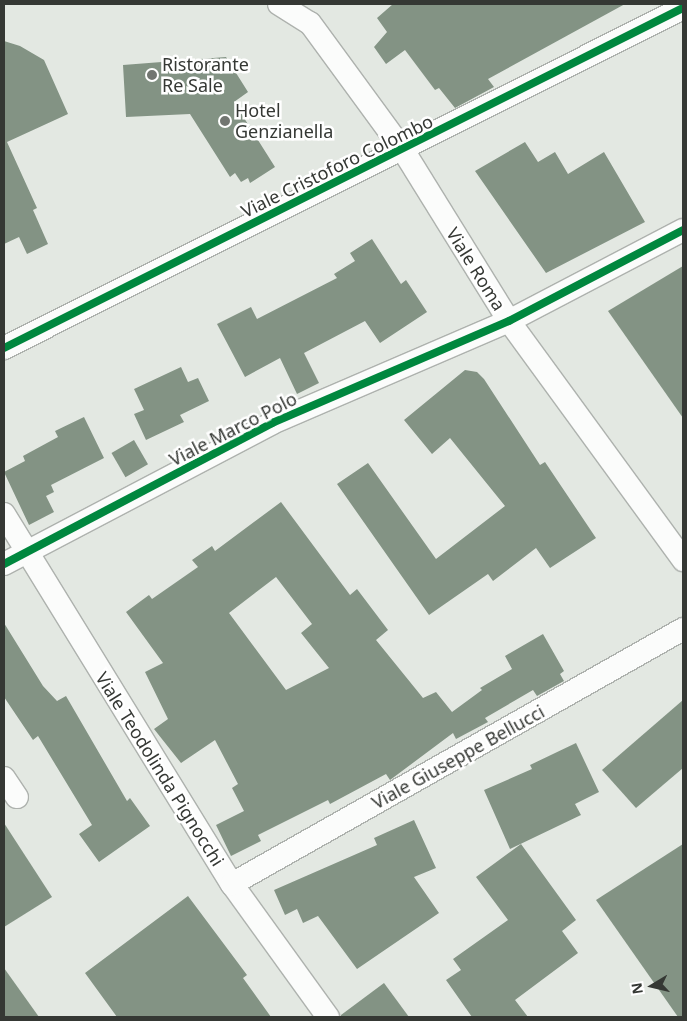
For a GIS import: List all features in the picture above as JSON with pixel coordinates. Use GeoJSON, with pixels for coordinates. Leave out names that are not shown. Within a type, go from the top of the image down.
{"type":"FeatureCollection","features":[{"type":"Feature","properties":{"kind":"street","name":"Viale Roma"},"geometry":{"type":"LineString","coordinates":[[279,4],[309,13],[403,150],[509,321],[683,560]]}},
{"type":"Feature","properties":{"kind":"street","name":"Viale Cristoforo Colombo"},"geometry":{"type":"LineString","coordinates":[[4,348],[403,150],[683,8]]}},
{"type":"Feature","properties":{"kind":"street","name":"Viale Marco Polo"},"geometry":{"type":"LineString","coordinates":[[4,564],[272,423],[509,321],[683,230]]}},
{"type":"Feature","properties":{"kind":"street","name":"Viale Teodolinda Pignocchi"},"geometry":{"type":"LineString","coordinates":[[4,514],[25,552],[232,884],[328,1017]]}},
{"type":"Feature","properties":{"kind":"street","name":"Viale Giuseppe Bellucci"},"geometry":{"type":"LineString","coordinates":[[232,884],[683,629]]}},
{"type":"Feature","properties":{"kind":"street"},"geometry":{"type":"LineString","coordinates":[[4,778],[17,797]]}},
{"type":"Feature","properties":{"kind":"building"},"geometry":{"type":"Polygon","coordinates":[[[393,4],[625,4],[488,79],[494,87],[455,108],[439,88],[435,90],[405,50],[386,64],[374,47],[387,32],[377,18],[393,4]]]}},
{"type":"Feature","properties":{"kind":"building"},"geometry":{"type":"Polygon","coordinates":[[[4,41],[20,46],[44,60],[68,114],[7,142],[37,208],[33,210],[48,244],[27,254],[19,237],[4,244],[4,41]]]}},
{"type":"Feature","properties":{"kind":"building","name":"Hotel Genzianella"},"geometry":{"type":"Polygon","coordinates":[[[226,57],[248,92],[234,102],[275,167],[250,183],[248,178],[241,182],[235,173],[230,177],[190,114],[126,117],[123,65],[226,57]]]}},
{"type":"Feature","properties":{"kind":"building"},"geometry":{"type":"Polygon","coordinates":[[[525,142],[538,162],[555,152],[568,174],[604,152],[645,222],[546,273],[475,171],[525,142]]]}},
{"type":"Feature","properties":{"kind":"building"},"geometry":{"type":"Polygon","coordinates":[[[372,239],[401,284],[406,280],[427,312],[380,343],[365,321],[304,353],[319,383],[297,394],[280,358],[245,377],[217,324],[251,307],[257,319],[337,278],[334,274],[355,261],[350,253],[372,239]]]}},
{"type":"Feature","properties":{"kind":"building"},"geometry":{"type":"Polygon","coordinates":[[[683,266],[683,418],[608,311],[683,266]]]}},
{"type":"Feature","properties":{"kind":"building"},"geometry":{"type":"Polygon","coordinates":[[[181,367],[188,382],[198,378],[209,401],[180,415],[184,422],[146,440],[134,414],[144,410],[134,389],[181,367]]]}},
{"type":"Feature","properties":{"kind":"building"},"geometry":{"type":"Polygon","coordinates":[[[465,370],[477,372],[484,379],[540,465],[545,462],[596,538],[550,568],[536,548],[493,581],[488,574],[429,615],[337,484],[368,463],[436,559],[505,506],[450,438],[432,454],[404,420],[465,370]]]}},
{"type":"Feature","properties":{"kind":"building"},"geometry":{"type":"Polygon","coordinates":[[[84,417],[104,458],[51,485],[54,492],[46,496],[54,512],[29,525],[4,472],[25,461],[23,456],[58,437],[55,431],[84,417]]]}},
{"type":"Feature","properties":{"kind":"building"},"geometry":{"type":"Polygon","coordinates":[[[134,440],[148,464],[125,477],[111,453],[134,440]]]}},
{"type":"Feature","properties":{"kind":"building"},"geometry":{"type":"Polygon","coordinates":[[[281,502],[350,595],[357,589],[388,630],[376,640],[423,698],[436,692],[452,712],[482,690],[480,688],[512,669],[505,656],[543,634],[564,671],[560,674],[564,681],[537,696],[533,690],[485,718],[488,722],[456,739],[453,733],[390,780],[386,774],[330,804],[328,800],[258,835],[261,841],[231,856],[216,825],[244,811],[232,788],[238,784],[215,740],[181,763],[154,729],[168,719],[145,672],[163,663],[126,612],[149,595],[152,599],[198,567],[192,560],[212,546],[215,551],[281,502]],[[276,577],[229,613],[286,690],[329,668],[301,633],[312,624],[276,577]]]}},
{"type":"Feature","properties":{"kind":"building"},"geometry":{"type":"Polygon","coordinates":[[[4,623],[43,686],[57,701],[66,696],[127,801],[130,798],[150,826],[99,862],[79,834],[92,825],[38,736],[33,740],[4,697],[4,623]]]}},
{"type":"Feature","properties":{"kind":"building"},"geometry":{"type":"Polygon","coordinates":[[[683,700],[683,768],[636,808],[602,770],[683,700]]]}},
{"type":"Feature","properties":{"kind":"building"},"geometry":{"type":"Polygon","coordinates":[[[576,743],[599,792],[575,804],[581,815],[510,849],[484,790],[532,769],[530,765],[576,743]]]}},
{"type":"Feature","properties":{"kind":"building"},"geometry":{"type":"Polygon","coordinates":[[[414,820],[436,868],[414,877],[439,913],[357,969],[318,916],[303,923],[297,909],[285,915],[274,890],[377,845],[374,838],[414,820]]]}},
{"type":"Feature","properties":{"kind":"building"},"geometry":{"type":"Polygon","coordinates":[[[4,823],[52,897],[4,927],[4,823]]]}},
{"type":"Feature","properties":{"kind":"building"},"geometry":{"type":"Polygon","coordinates":[[[521,844],[576,920],[562,931],[578,953],[515,1000],[528,1017],[472,1017],[446,980],[461,970],[453,959],[508,920],[476,877],[521,844]]]}},
{"type":"Feature","properties":{"kind":"building"},"geometry":{"type":"Polygon","coordinates":[[[683,844],[683,1017],[678,1017],[596,900],[683,844]]]}},
{"type":"Feature","properties":{"kind":"building"},"geometry":{"type":"Polygon","coordinates":[[[188,896],[247,975],[243,978],[271,1017],[117,1017],[85,973],[188,896]]]}},
{"type":"Feature","properties":{"kind":"building"},"geometry":{"type":"Polygon","coordinates":[[[4,968],[39,1017],[4,1017],[4,968]]]}},
{"type":"Feature","properties":{"kind":"building"},"geometry":{"type":"Polygon","coordinates":[[[384,983],[409,1017],[341,1017],[341,1015],[384,983]]]}},
{"type":"Feature","properties":{"kind":"cycle path"},"geometry":{"type":"LineString","coordinates":[[4,348],[683,8]]}},
{"type":"Feature","properties":{"kind":"cycle path"},"geometry":{"type":"LineString","coordinates":[[4,564],[272,423],[509,321],[683,230]]}},
{"type":"Feature","properties":{"kind":"place","name":"Ristorante Re Sale"},"geometry":{"type":"Point","coordinates":[152,75]}},
{"type":"Feature","properties":{"kind":"place","name":"Hotel Genzianella"},"geometry":{"type":"Point","coordinates":[225,121]}}]}
